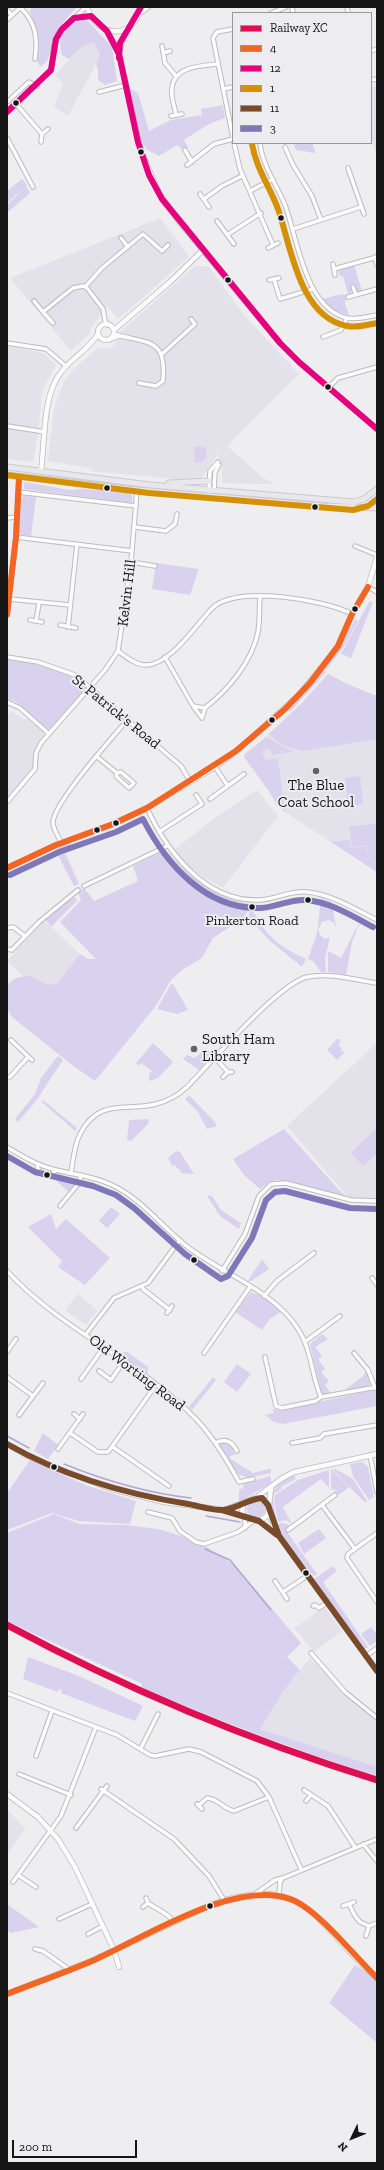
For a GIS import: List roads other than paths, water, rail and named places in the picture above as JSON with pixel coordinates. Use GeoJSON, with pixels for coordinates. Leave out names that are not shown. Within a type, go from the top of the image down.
{"type":"FeatureCollection","features":[{"type":"Feature","properties":{"kind":"main road"},"geometry":{"type":"LineString","coordinates":[[7,468],[150,485],[354,502],[364,499],[377,489]]}},
{"type":"Feature","properties":{"kind":"main road"},"geometry":{"type":"LineString","coordinates":[[7,475],[137,490],[323,506],[377,508]]}},
{"type":"Feature","properties":{"kind":"main road"},"geometry":{"type":"LineString","coordinates":[[150,485],[209,481]]}},
{"type":"Feature","properties":{"kind":"street"},"geometry":{"type":"LineString","coordinates":[[7,112],[36,86],[52,68],[54,45],[60,32],[87,7],[91,16],[107,31],[119,54],[138,142],[149,175],[169,209],[275,337],[299,362],[377,429]]}},
{"type":"Feature","properties":{"kind":"street"},"geometry":{"type":"LineString","coordinates":[[138,15],[141,7]]}},
{"type":"Feature","properties":{"kind":"street"},"geometry":{"type":"LineString","coordinates":[[119,54],[121,41],[126,29],[138,15],[148,7]]}},
{"type":"Feature","properties":{"kind":"street"},"geometry":{"type":"LineString","coordinates":[[274,12],[286,7]]}},
{"type":"Feature","properties":{"kind":"street"},"geometry":{"type":"LineString","coordinates":[[347,7],[348,12]]}},
{"type":"Feature","properties":{"kind":"street"},"geometry":{"type":"LineString","coordinates":[[7,20],[21,8],[35,27],[37,45],[35,59]]}},
{"type":"Feature","properties":{"kind":"street"},"geometry":{"type":"LineString","coordinates":[[7,10],[12,16]]}},
{"type":"Feature","properties":{"kind":"street"},"geometry":{"type":"LineString","coordinates":[[74,18],[91,16]]}},
{"type":"Feature","properties":{"kind":"street"},"geometry":{"type":"LineString","coordinates":[[107,31],[117,32],[126,29]]}},
{"type":"Feature","properties":{"kind":"street"},"geometry":{"type":"LineString","coordinates":[[232,29],[217,32],[213,38],[232,133]]}},
{"type":"Feature","properties":{"kind":"street"},"geometry":{"type":"LineString","coordinates":[[162,46],[165,64],[176,76]]}},
{"type":"Feature","properties":{"kind":"street"},"geometry":{"type":"LineString","coordinates":[[163,53],[170,51]]}},
{"type":"Feature","properties":{"kind":"street"},"geometry":{"type":"LineString","coordinates":[[176,116],[171,89],[176,76],[182,70],[218,64]]}},
{"type":"Feature","properties":{"kind":"street"},"geometry":{"type":"LineString","coordinates":[[7,102],[29,82],[36,86]]}},
{"type":"Feature","properties":{"kind":"street"},"geometry":{"type":"LineString","coordinates":[[99,92],[126,85]]}},
{"type":"Feature","properties":{"kind":"street"},"geometry":{"type":"LineString","coordinates":[[224,89],[232,87]]}},
{"type":"Feature","properties":{"kind":"street"},"geometry":{"type":"LineString","coordinates":[[16,104],[42,134]]}},
{"type":"Feature","properties":{"kind":"street"},"geometry":{"type":"LineString","coordinates":[[171,116],[182,114]]}},
{"type":"Feature","properties":{"kind":"street"},"geometry":{"type":"LineString","coordinates":[[41,142],[42,134],[48,129]]}},
{"type":"Feature","properties":{"kind":"street"},"geometry":{"type":"LineString","coordinates":[[7,138],[34,188]]}},
{"type":"Feature","properties":{"kind":"street"},"geometry":{"type":"LineString","coordinates":[[188,165],[214,144],[232,139]]}},
{"type":"Feature","properties":{"kind":"street"},"geometry":{"type":"LineString","coordinates":[[234,144],[242,176],[260,213],[273,245]]}},
{"type":"Feature","properties":{"kind":"street"},"geometry":{"type":"LineString","coordinates":[[260,144],[263,157],[292,229],[313,290],[326,307],[347,318],[361,318],[377,314]]}},
{"type":"Feature","properties":{"kind":"street"},"geometry":{"type":"LineString","coordinates":[[285,147],[293,165],[312,196],[321,220]]}},
{"type":"Feature","properties":{"kind":"street"},"geometry":{"type":"LineString","coordinates":[[185,150],[192,162]]}},
{"type":"Feature","properties":{"kind":"street"},"geometry":{"type":"LineString","coordinates":[[348,168],[364,214]]}},
{"type":"Feature","properties":{"kind":"street"},"geometry":{"type":"LineString","coordinates":[[204,199],[222,186],[242,176]]}},
{"type":"Feature","properties":{"kind":"street"},"geometry":{"type":"LineString","coordinates":[[250,192],[273,179]]}},
{"type":"Feature","properties":{"kind":"street"},"geometry":{"type":"LineString","coordinates":[[200,194],[209,207]]}},
{"type":"Feature","properties":{"kind":"street"},"geometry":{"type":"LineString","coordinates":[[292,229],[361,207]]}},
{"type":"Feature","properties":{"kind":"street"},"geometry":{"type":"LineString","coordinates":[[227,235],[260,213]]}},
{"type":"Feature","properties":{"kind":"street"},"geometry":{"type":"LineString","coordinates":[[216,221],[234,244]]}},
{"type":"Feature","properties":{"kind":"street"},"geometry":{"type":"LineString","coordinates":[[85,287],[102,268],[143,234],[162,251],[168,245]]}},
{"type":"Feature","properties":{"kind":"street"},"geometry":{"type":"LineString","coordinates":[[121,238],[128,247]]}},
{"type":"Feature","properties":{"kind":"street"},"geometry":{"type":"LineString","coordinates":[[268,248],[278,243]]}},
{"type":"Feature","properties":{"kind":"street"},"geometry":{"type":"LineString","coordinates":[[41,472],[50,395],[56,379],[66,366],[94,342],[102,326],[119,326],[203,250]]}},
{"type":"Feature","properties":{"kind":"street"},"geometry":{"type":"LineString","coordinates":[[334,269],[376,257],[377,265]]}},
{"type":"Feature","properties":{"kind":"street"},"geometry":{"type":"LineString","coordinates":[[333,264],[335,275]]}},
{"type":"Feature","properties":{"kind":"street"},"geometry":{"type":"LineString","coordinates":[[269,280],[279,278]]}},
{"type":"Feature","properties":{"kind":"street"},"geometry":{"type":"LineString","coordinates":[[274,279],[280,299],[313,290]]}},
{"type":"Feature","properties":{"kind":"street"},"geometry":{"type":"LineString","coordinates":[[43,312],[73,288],[80,286],[85,287],[104,309],[110,327],[111,339]]}},
{"type":"Feature","properties":{"kind":"street"},"geometry":{"type":"LineString","coordinates":[[353,287],[356,295]]}},
{"type":"Feature","properties":{"kind":"street"},"geometry":{"type":"LineString","coordinates":[[348,297],[377,289]]}},
{"type":"Feature","properties":{"kind":"street"},"geometry":{"type":"LineString","coordinates":[[34,301],[53,323]]}},
{"type":"Feature","properties":{"kind":"street"},"geometry":{"type":"LineString","coordinates":[[323,337],[341,330],[347,318]]}},
{"type":"Feature","properties":{"kind":"street"},"geometry":{"type":"LineString","coordinates":[[162,354],[195,324],[191,319]]}},
{"type":"Feature","properties":{"kind":"street"},"geometry":{"type":"LineString","coordinates":[[110,327],[120,336]]}},
{"type":"Feature","properties":{"kind":"street"},"geometry":{"type":"LineString","coordinates":[[98,334],[103,340]]}},
{"type":"Feature","properties":{"kind":"street"},"geometry":{"type":"LineString","coordinates":[[94,342],[120,336],[144,340],[162,354],[164,363],[163,380],[156,386],[139,383]]}},
{"type":"Feature","properties":{"kind":"street"},"geometry":{"type":"LineString","coordinates":[[7,343],[46,349],[66,366]]}},
{"type":"Feature","properties":{"kind":"street"},"geometry":{"type":"LineString","coordinates":[[329,387],[340,377],[377,367]]}},
{"type":"Feature","properties":{"kind":"street"},"geometry":{"type":"LineString","coordinates":[[7,426],[45,432]]}},
{"type":"Feature","properties":{"kind":"street"},"geometry":{"type":"LineString","coordinates":[[211,489],[209,481],[211,470],[219,463],[215,472],[211,496]]}},
{"type":"Feature","properties":{"kind":"street"},"geometry":{"type":"LineString","coordinates":[[7,615],[16,537],[19,477]]}},
{"type":"Feature","properties":{"kind":"street","name":"Kelvin Hill"},"geometry":{"type":"LineString","coordinates":[[7,802],[35,769],[36,753],[48,735],[90,687],[118,651],[131,562],[137,490]]}},
{"type":"Feature","properties":{"kind":"street"},"geometry":{"type":"LineString","coordinates":[[18,492],[136,506]]}},
{"type":"Feature","properties":{"kind":"street"},"geometry":{"type":"LineString","coordinates":[[135,527],[166,531],[175,524],[177,514]]}},
{"type":"Feature","properties":{"kind":"street"},"geometry":{"type":"LineString","coordinates":[[7,518],[16,517]]}},
{"type":"Feature","properties":{"kind":"street"},"geometry":{"type":"LineString","coordinates":[[16,537],[132,551]]}},
{"type":"Feature","properties":{"kind":"street"},"geometry":{"type":"LineString","coordinates":[[68,627],[78,544]]}},
{"type":"Feature","properties":{"kind":"street"},"geometry":{"type":"LineString","coordinates":[[7,868],[61,843],[113,824],[147,808],[177,791],[190,781],[215,766],[263,729],[299,695],[338,646],[352,614],[368,587],[377,556],[355,546]]}},
{"type":"Feature","properties":{"kind":"street"},"geometry":{"type":"LineString","coordinates":[[131,562],[155,566]]}},
{"type":"Feature","properties":{"kind":"street"},"geometry":{"type":"LineString","coordinates":[[368,587],[377,592]]}},
{"type":"Feature","properties":{"kind":"street"},"geometry":{"type":"LineString","coordinates":[[118,651],[134,662],[145,665],[165,657],[184,641],[214,606],[225,600],[240,597],[299,598],[334,607],[352,614]]}},
{"type":"Feature","properties":{"kind":"street"},"geometry":{"type":"LineString","coordinates":[[165,657],[193,706],[202,718],[205,708],[230,685],[247,660],[258,631],[260,597]]}},
{"type":"Feature","properties":{"kind":"street"},"geometry":{"type":"LineString","coordinates":[[9,599],[70,605]]}},
{"type":"Feature","properties":{"kind":"street"},"geometry":{"type":"LineString","coordinates":[[36,621],[39,602]]}},
{"type":"Feature","properties":{"kind":"street"},"geometry":{"type":"LineString","coordinates":[[30,620],[42,622]]}},
{"type":"Feature","properties":{"kind":"street"},"geometry":{"type":"LineString","coordinates":[[60,625],[76,628]]}},
{"type":"Feature","properties":{"kind":"street","name":"St Patrick's Road"},"geometry":{"type":"LineString","coordinates":[[7,657],[38,662],[75,675],[181,766],[190,781]]}},
{"type":"Feature","properties":{"kind":"street"},"geometry":{"type":"LineString","coordinates":[[7,702],[20,708],[47,732],[48,735]]}},
{"type":"Feature","properties":{"kind":"street"},"geometry":{"type":"LineString","coordinates":[[193,706],[205,708]]}},
{"type":"Feature","properties":{"kind":"street"},"geometry":{"type":"LineString","coordinates":[[61,843],[53,822],[56,814],[68,793],[96,756],[128,719]]}},
{"type":"Feature","properties":{"kind":"street"},"geometry":{"type":"LineString","coordinates":[[96,756],[117,773],[121,772],[134,783],[131,787],[129,788],[116,776],[117,773]]}},
{"type":"Feature","properties":{"kind":"street"},"geometry":{"type":"LineString","coordinates":[[215,766],[228,786]]}},
{"type":"Feature","properties":{"kind":"street"},"geometry":{"type":"LineString","coordinates":[[210,799],[244,774]]}},
{"type":"Feature","properties":{"kind":"street"},"geometry":{"type":"LineString","coordinates":[[159,832],[202,804],[196,796]]}},
{"type":"Feature","properties":{"kind":"street"},"geometry":{"type":"LineString","coordinates":[[147,808],[168,846],[193,873],[216,889],[233,897],[261,900],[296,892],[316,893],[331,898],[377,920]]}},
{"type":"Feature","properties":{"kind":"street"},"geometry":{"type":"LineString","coordinates":[[84,886],[168,846]]}},
{"type":"Feature","properties":{"kind":"street"},"geometry":{"type":"LineString","coordinates":[[7,949],[12,950],[25,936],[76,893]]}},
{"type":"Feature","properties":{"kind":"street"},"geometry":{"type":"LineString","coordinates":[[7,928],[13,927],[25,936]]}},
{"type":"Feature","properties":{"kind":"street"},"geometry":{"type":"LineString","coordinates":[[71,1173],[80,1134],[93,1117],[118,1106],[150,1105],[169,1100],[186,1088],[255,1018],[298,981],[306,977],[322,975],[377,983]]}},
{"type":"Feature","properties":{"kind":"street"},"geometry":{"type":"LineString","coordinates":[[11,1040],[32,1060]]}},
{"type":"Feature","properties":{"kind":"street"},"geometry":{"type":"LineString","coordinates":[[10,1048],[14,1044]]}},
{"type":"Feature","properties":{"kind":"street"},"geometry":{"type":"LineString","coordinates":[[7,1078],[10,1077],[28,1056]]}},
{"type":"Feature","properties":{"kind":"street"},"geometry":{"type":"LineString","coordinates":[[215,1058],[230,1072],[223,1077]]}},
{"type":"Feature","properties":{"kind":"street"},"geometry":{"type":"LineString","coordinates":[[7,1147],[37,1164],[102,1181],[126,1192],[180,1240],[222,1270],[264,1296],[288,1315],[306,1341],[321,1397]]}},
{"type":"Feature","properties":{"kind":"street"},"geometry":{"type":"LineString","coordinates":[[37,1164],[38,1170],[46,1175],[51,1176],[56,1170]]}},
{"type":"Feature","properties":{"kind":"street"},"geometry":{"type":"LineString","coordinates":[[60,1206],[79,1183],[81,1175]]}},
{"type":"Feature","properties":{"kind":"street"},"geometry":{"type":"LineString","coordinates":[[222,1270],[245,1234],[259,1196],[266,1187],[271,1184],[286,1183],[351,1200],[377,1201]]}},
{"type":"Feature","properties":{"kind":"street"},"geometry":{"type":"LineString","coordinates":[[86,1334],[114,1298],[125,1291],[142,1286],[152,1278],[180,1240]]}},
{"type":"Feature","properties":{"kind":"street"},"geometry":{"type":"LineString","coordinates":[[264,1296],[277,1281],[314,1253]]}},
{"type":"Feature","properties":{"kind":"street","name":"Old Worting Road"},"geometry":{"type":"LineString","coordinates":[[7,1271],[32,1294],[156,1385],[196,1420],[215,1443],[239,1482],[253,1479]]}},
{"type":"Feature","properties":{"kind":"street"},"geometry":{"type":"LineString","coordinates":[[372,1278],[377,1285]]}},
{"type":"Feature","properties":{"kind":"street"},"geometry":{"type":"LineString","coordinates":[[142,1286],[143,1289],[170,1310]]}},
{"type":"Feature","properties":{"kind":"street"},"geometry":{"type":"LineString","coordinates":[[204,1353],[250,1287]]}},
{"type":"Feature","properties":{"kind":"street"},"geometry":{"type":"LineString","coordinates":[[306,1341],[340,1316]]}},
{"type":"Feature","properties":{"kind":"street"},"geometry":{"type":"LineString","coordinates":[[7,1351],[16,1339]]}},
{"type":"Feature","properties":{"kind":"street"},"geometry":{"type":"LineString","coordinates":[[81,1379],[104,1347]]}},
{"type":"Feature","properties":{"kind":"street"},"geometry":{"type":"LineString","coordinates":[[265,1357],[276,1406],[282,1408],[316,1401],[321,1397],[376,1388],[368,1370],[354,1353]]}},
{"type":"Feature","properties":{"kind":"street"},"geometry":{"type":"LineString","coordinates":[[99,1371],[111,1380],[124,1361]]}},
{"type":"Feature","properties":{"kind":"street"},"geometry":{"type":"LineString","coordinates":[[7,1377],[33,1396]]}},
{"type":"Feature","properties":{"kind":"street"},"geometry":{"type":"LineString","coordinates":[[19,1415],[43,1383]]}},
{"type":"Feature","properties":{"kind":"street"},"geometry":{"type":"LineString","coordinates":[[70,1433],[98,1452],[108,1452],[156,1385]]}},
{"type":"Feature","properties":{"kind":"street"},"geometry":{"type":"LineString","coordinates":[[74,1414],[80,1419]]}},
{"type":"Feature","properties":{"kind":"street"},"geometry":{"type":"LineString","coordinates":[[58,1449],[83,1414]]}},
{"type":"Feature","properties":{"kind":"street"},"geometry":{"type":"LineString","coordinates":[[292,1443],[320,1438],[324,1434],[377,1425]]}},
{"type":"Feature","properties":{"kind":"street"},"geometry":{"type":"LineString","coordinates":[[215,1443],[224,1440],[227,1441],[237,1451]]}},
{"type":"Feature","properties":{"kind":"street"},"geometry":{"type":"LineString","coordinates":[[7,1444],[58,1469],[112,1489],[164,1502],[224,1510],[257,1520],[279,1536]]}},
{"type":"Feature","properties":{"kind":"street"},"geometry":{"type":"LineString","coordinates":[[112,1447],[164,1485],[169,1486]]}},
{"type":"Feature","properties":{"kind":"street"},"geometry":{"type":"LineString","coordinates":[[224,1510],[257,1497],[281,1479],[294,1472],[377,1454]]}},
{"type":"Feature","properties":{"kind":"street"},"geometry":{"type":"LineString","coordinates":[[370,1455],[377,1492]]}},
{"type":"Feature","properties":{"kind":"street"},"geometry":{"type":"LineString","coordinates":[[148,1512],[172,1518],[180,1531],[196,1542],[204,1544],[225,1538],[267,1516],[271,1488]]}},
{"type":"Feature","properties":{"kind":"street"},"geometry":{"type":"LineString","coordinates":[[288,1530],[335,1495]]}},
{"type":"Feature","properties":{"kind":"street"},"geometry":{"type":"LineString","coordinates":[[257,1497],[265,1500],[269,1507],[273,1525],[279,1536],[377,1671]]}},
{"type":"Feature","properties":{"kind":"street"},"geometry":{"type":"LineString","coordinates":[[244,1503],[242,1512],[244,1516],[245,1528]]}},
{"type":"Feature","properties":{"kind":"street"},"geometry":{"type":"LineString","coordinates":[[322,1505],[355,1549]]}},
{"type":"Feature","properties":{"kind":"street"},"geometry":{"type":"LineString","coordinates":[[377,1533],[348,1554],[348,1562],[377,1602]]}},
{"type":"Feature","properties":{"kind":"street"},"geometry":{"type":"LineString","coordinates":[[283,1592],[307,1576]]}},
{"type":"Feature","properties":{"kind":"street"},"geometry":{"type":"LineString","coordinates":[[275,1581],[287,1599]]}},
{"type":"Feature","properties":{"kind":"street"},"geometry":{"type":"LineString","coordinates":[[313,1606],[315,1605],[319,1608],[327,1603]]}},
{"type":"Feature","properties":{"kind":"street"},"geometry":{"type":"LineString","coordinates":[[366,1656],[377,1648]]}},
{"type":"Feature","properties":{"kind":"street"},"geometry":{"type":"LineString","coordinates":[[311,1653],[345,1692],[377,1718]]}},
{"type":"Feature","properties":{"kind":"street"},"geometry":{"type":"LineString","coordinates":[[7,1693],[96,1727],[155,1756],[189,1749],[201,1752],[257,1781],[269,1797],[301,1869]]}},
{"type":"Feature","properties":{"kind":"street"},"geometry":{"type":"LineString","coordinates":[[36,1756],[52,1711]]}},
{"type":"Feature","properties":{"kind":"street"},"geometry":{"type":"LineString","coordinates":[[141,1748],[158,1714]]}},
{"type":"Feature","properties":{"kind":"street"},"geometry":{"type":"LineString","coordinates":[[154,1722],[160,1724]]}},
{"type":"Feature","properties":{"kind":"street"},"geometry":{"type":"LineString","coordinates":[[12,1882],[61,1816],[71,1795],[96,1727]]}},
{"type":"Feature","properties":{"kind":"street"},"geometry":{"type":"LineString","coordinates":[[18,1774],[71,1795]]}},
{"type":"Feature","properties":{"kind":"street"},"geometry":{"type":"LineString","coordinates":[[76,1828],[102,1790],[107,1786]]}},
{"type":"Feature","properties":{"kind":"street"},"geometry":{"type":"LineString","coordinates":[[102,1790],[174,1839],[209,1876],[224,1900]]}},
{"type":"Feature","properties":{"kind":"street"},"geometry":{"type":"LineString","coordinates":[[304,1790],[332,1811],[355,1847]]}},
{"type":"Feature","properties":{"kind":"street"},"geometry":{"type":"LineString","coordinates":[[7,1794],[38,1817],[50,1830],[66,1852],[103,1926],[114,1950],[119,1967]]}},
{"type":"Feature","properties":{"kind":"street"},"geometry":{"type":"LineString","coordinates":[[306,1801],[311,1795]]}},
{"type":"Feature","properties":{"kind":"street"},"geometry":{"type":"LineString","coordinates":[[202,1809],[198,1804],[207,1798],[212,1798],[228,1810],[234,1811],[269,1797]]}},
{"type":"Feature","properties":{"kind":"street"},"geometry":{"type":"LineString","coordinates":[[256,1894],[275,1880],[377,1838]]}},
{"type":"Feature","properties":{"kind":"street"},"geometry":{"type":"LineString","coordinates":[[363,1844],[377,1861]]}},
{"type":"Feature","properties":{"kind":"street"},"geometry":{"type":"LineString","coordinates":[[18,1875],[36,1887]]}},
{"type":"Feature","properties":{"kind":"street"},"geometry":{"type":"LineString","coordinates":[[279,1896],[280,1882],[283,1878]]}},
{"type":"Feature","properties":{"kind":"street"},"geometry":{"type":"LineString","coordinates":[[7,1994],[70,1970],[173,1921],[224,1900],[256,1894],[279,1896],[299,1903],[318,1916],[361,1964],[377,1978]]}},
{"type":"Feature","properties":{"kind":"street"},"geometry":{"type":"LineString","coordinates":[[146,1898],[148,1903],[155,1908],[164,1911],[173,1921]]}},
{"type":"Feature","properties":{"kind":"street"},"geometry":{"type":"LineString","coordinates":[[343,1906],[354,1902]]}},
{"type":"Feature","properties":{"kind":"street"},"geometry":{"type":"LineString","coordinates":[[143,1907],[148,1903]]}},
{"type":"Feature","properties":{"kind":"street"},"geometry":{"type":"LineString","coordinates":[[59,1919],[92,1904]]}},
{"type":"Feature","properties":{"kind":"street"},"geometry":{"type":"LineString","coordinates":[[349,1904],[360,1922],[369,1926],[377,1923]]}},
{"type":"Feature","properties":{"kind":"street"},"geometry":{"type":"LineString","coordinates":[[88,1934],[94,1933],[103,1926]]}},
{"type":"Feature","properties":{"kind":"street"},"geometry":{"type":"LineString","coordinates":[[366,1936],[369,1926]]}},
{"type":"Feature","properties":{"kind":"street"},"geometry":{"type":"LineString","coordinates":[[35,1949],[43,1951],[70,1970]]}},
{"type":"Feature","properties":{"kind":"waterway"},"geometry":{"type":"LineString","coordinates":[[7,1436],[29,1448]]}},
{"type":"Feature","properties":{"kind":"waterway"},"geometry":{"type":"LineString","coordinates":[[64,1464],[127,1486],[191,1498]]}},
{"type":"Feature","properties":{"kind":"waterway"},"geometry":{"type":"LineString","coordinates":[[206,1516],[240,1522]]}},
{"type":"Feature","properties":{"kind":"waterway"},"geometry":{"type":"LineString","coordinates":[[205,1549],[230,1560],[271,1610]]}},
{"type":"Feature","properties":{"kind":"rail line","name":"XC"},"geometry":{"type":"LineString","coordinates":[[7,1625],[97,1671],[188,1712],[282,1748],[377,1780]]}},
{"type":"Feature","properties":{"kind":"place","name":"The Blue Coat School"},"geometry":{"type":"Point","coordinates":[316,771]}},
{"type":"Feature","properties":{"kind":"place","name":"Pinkerton Road"},"geometry":{"type":"Point","coordinates":[252,907]}},
{"type":"Feature","properties":{"kind":"place","name":"South Ham Library"},"geometry":{"type":"Point","coordinates":[194,1049]}}]}
